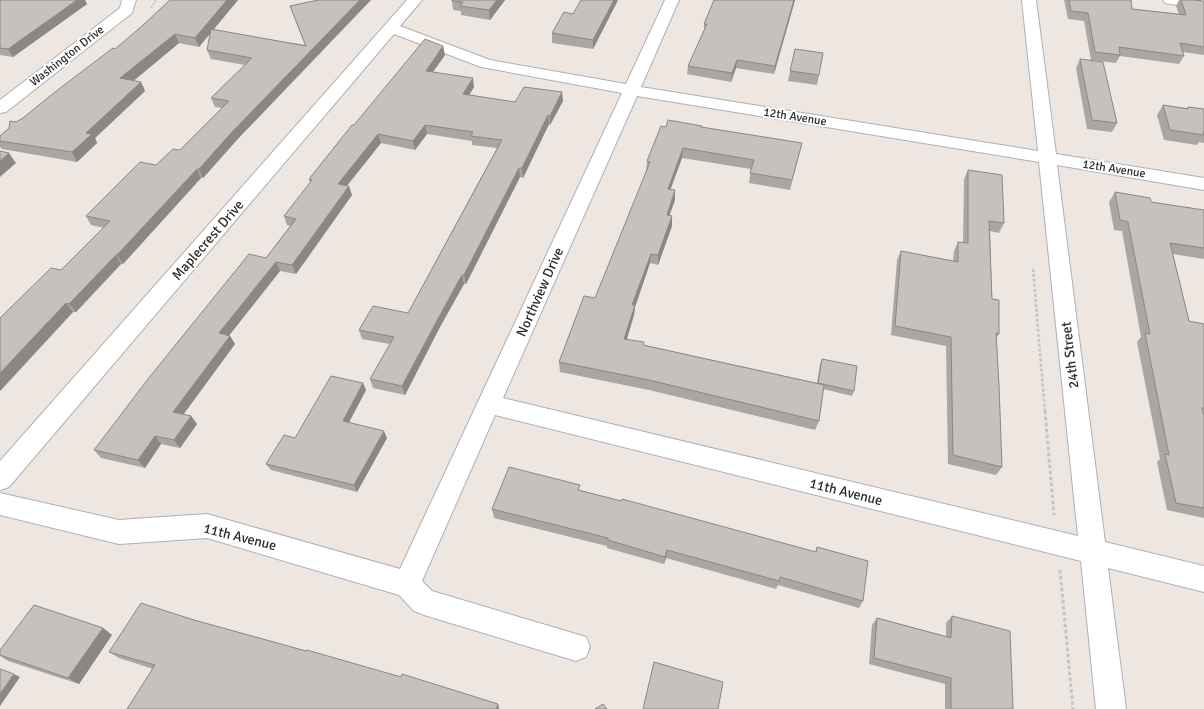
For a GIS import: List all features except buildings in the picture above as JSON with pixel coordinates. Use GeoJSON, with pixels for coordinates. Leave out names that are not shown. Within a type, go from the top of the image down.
{"type":"FeatureCollection","features":[{"type":"Feature","properties":{"kind":"street","name":"Washington Drive"},"geometry":{"type":"LineString","coordinates":[[0,108],[127,10],[129,0]]}},
{"type":"Feature","properties":{"kind":"street","name":"Maplecrest Drive"},"geometry":{"type":"LineString","coordinates":[[0,479],[415,0]]}},
{"type":"Feature","properties":{"kind":"street","name":"Northview Drive"},"geometry":{"type":"LineString","coordinates":[[407,584],[672,0]]}},
{"type":"Feature","properties":{"kind":"street","name":"24th Street"},"geometry":{"type":"LineString","coordinates":[[1029,0],[1111,709]]}},
{"type":"Feature","properties":{"kind":"street"},"geometry":{"type":"LineString","coordinates":[[1170,0],[1204,4]]}},
{"type":"Feature","properties":{"kind":"street","name":"12th Avenue"},"geometry":{"type":"LineString","coordinates":[[391,28],[486,64],[558,78],[1204,184]]}},
{"type":"Feature","properties":{"kind":"street","name":"11th Avenue"},"geometry":{"type":"LineString","coordinates":[[489,404],[1204,579]]}},
{"type":"Feature","properties":{"kind":"street","name":"11th Avenue"},"geometry":{"type":"LineString","coordinates":[[0,504],[119,532],[207,526],[407,584]]}},
{"type":"Feature","properties":{"kind":"street"},"geometry":{"type":"LineString","coordinates":[[407,584],[424,602],[576,647]]}},
{"type":"Feature","properties":{"kind":"path"},"geometry":{"type":"LineString","coordinates":[[1032,266],[1054,515]]}},
{"type":"Feature","properties":{"kind":"path"},"geometry":{"type":"LineString","coordinates":[[1059,563],[1072,709]]}}]}
